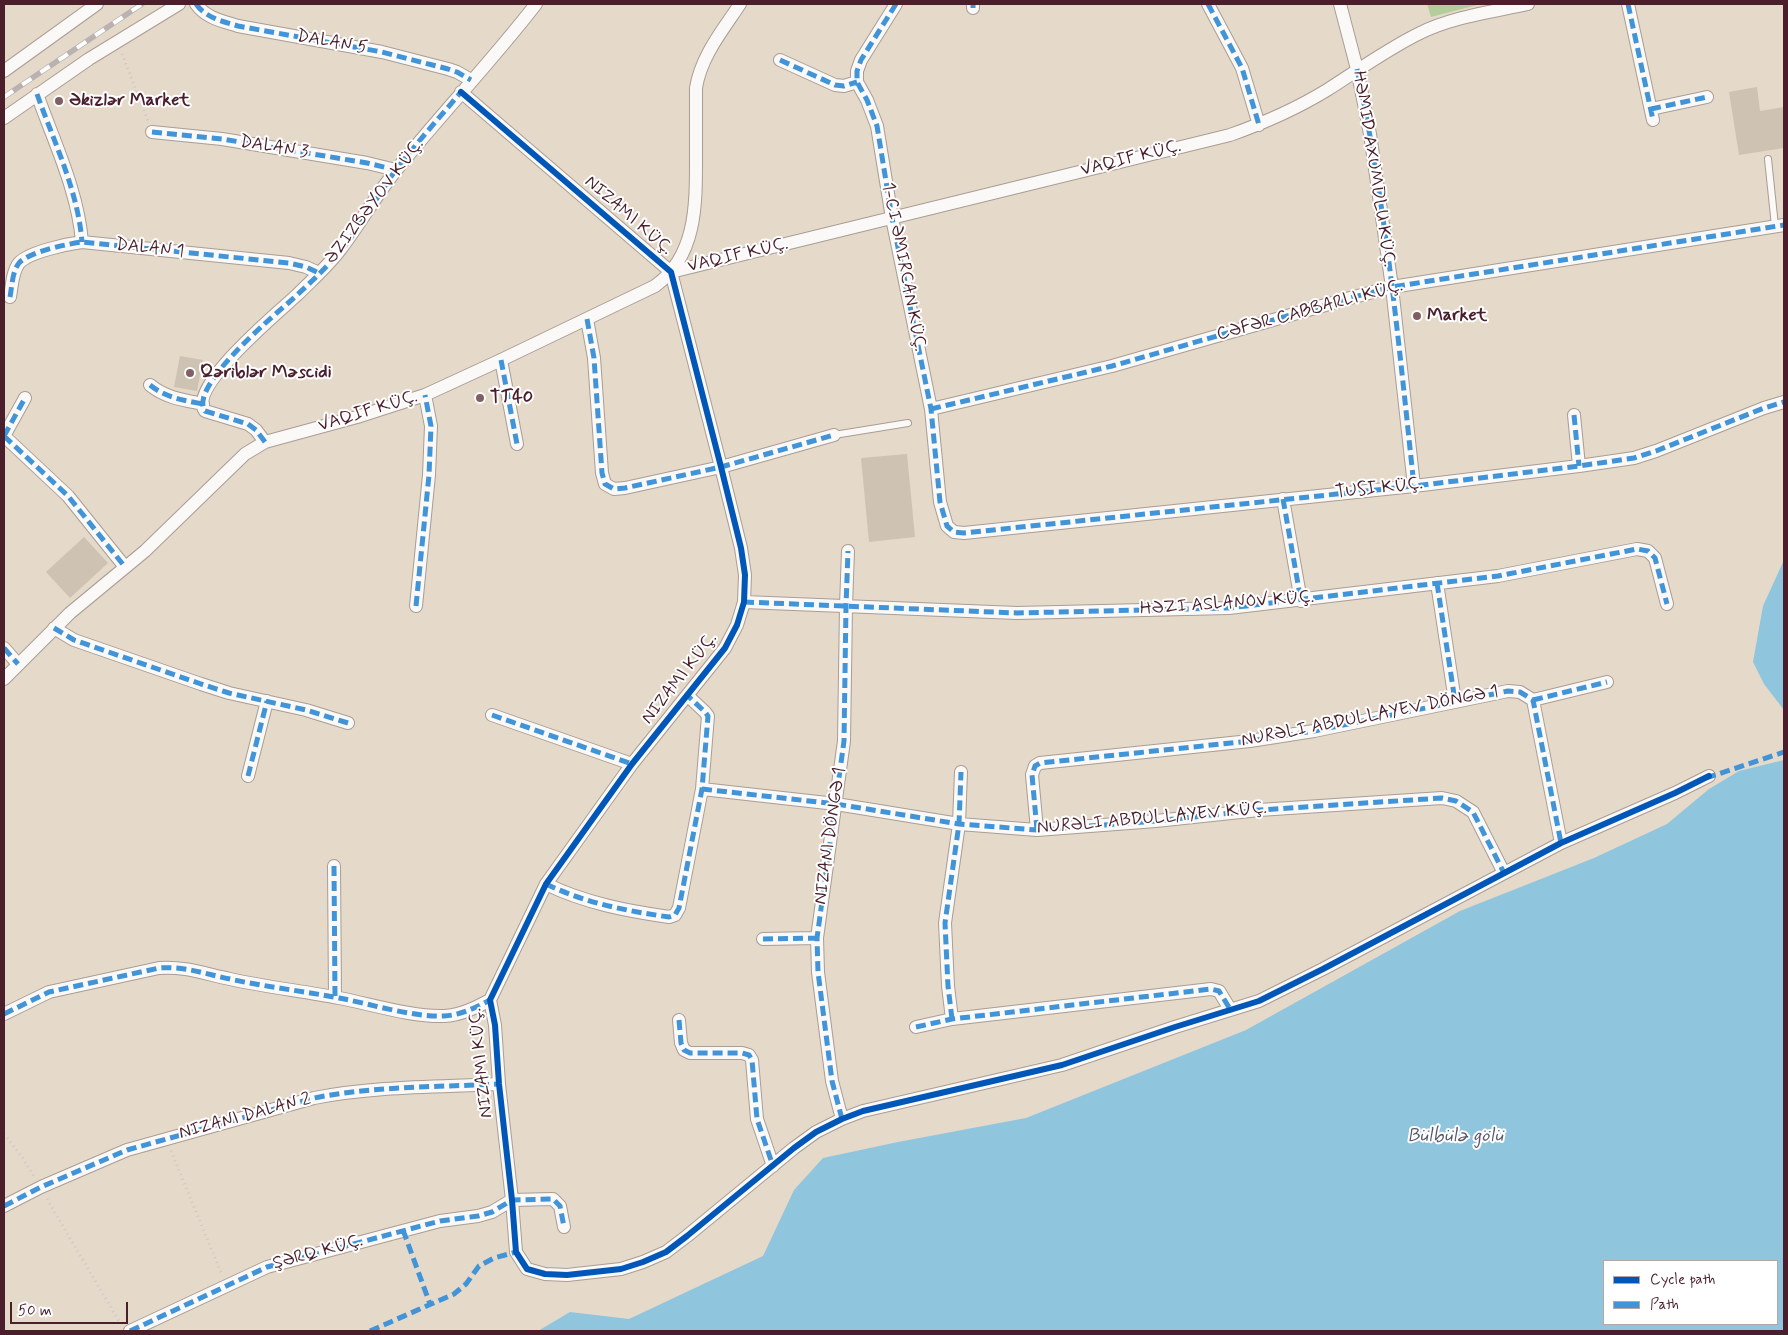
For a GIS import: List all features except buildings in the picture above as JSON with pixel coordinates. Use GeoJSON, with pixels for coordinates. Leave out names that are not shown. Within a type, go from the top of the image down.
{"type":"FeatureCollection","features":[{"type":"Feature","properties":{"kind":"street"},"geometry":{"type":"LineString","coordinates":[[4,71],[97,4]]}},
{"type":"Feature","properties":{"kind":"street"},"geometry":{"type":"LineString","coordinates":[[4,118],[37,94],[179,4]]}},
{"type":"Feature","properties":{"kind":"street","name":"DALAN 5"},"geometry":{"type":"LineString","coordinates":[[196,4],[201,11],[216,19],[238,26],[382,52],[448,68],[471,80]]}},
{"type":"Feature","properties":{"kind":"street","name":"ƏZIZBƏYOV KÜÇ."},"geometry":{"type":"LineString","coordinates":[[203,404],[205,393],[211,382],[249,337],[287,304],[340,252],[396,170],[536,4]]}},
{"type":"Feature","properties":{"kind":"street"},"geometry":{"type":"LineString","coordinates":[[670,272],[683,254],[692,229],[696,194],[696,88],[698,73],[703,61],[740,4]]}},
{"type":"Feature","properties":{"kind":"street"},"geometry":{"type":"LineString","coordinates":[[780,60],[835,85],[844,86],[857,82],[857,71],[861,60],[896,4]]}},
{"type":"Feature","properties":{"kind":"street"},"geometry":{"type":"LineString","coordinates":[[1208,4],[1242,68],[1259,125]]}},
{"type":"Feature","properties":{"kind":"street","name":"HƏMID AXUMDLU KÜÇ."},"geometry":{"type":"LineString","coordinates":[[1340,4],[1357,69],[1370,134],[1392,287],[1414,486]]}},
{"type":"Feature","properties":{"kind":"street","name":"VAQIF KÜÇ."},"geometry":{"type":"LineString","coordinates":[[4,679],[54,628],[171,527],[245,454],[265,442],[357,417],[425,395],[654,286],[670,272],[1230,135],[1259,125],[1325,91],[1397,45],[1435,26],[1528,4]]}},
{"type":"Feature","properties":{"kind":"street"},"geometry":{"type":"LineString","coordinates":[[1628,4],[1652,114],[1707,97]]}},
{"type":"Feature","properties":{"kind":"street","name":"1-CI ƏMIRCAN KÜÇ."},"geometry":{"type":"LineString","coordinates":[[857,82],[867,100],[877,126],[892,218],[931,409],[940,502],[947,526],[954,532],[964,533]]}},
{"type":"Feature","properties":{"kind":"street","name":"NIZAMI KÜÇ."},"geometry":{"type":"LineString","coordinates":[[461,92],[670,272],[721,467],[741,548],[745,575],[744,602],[737,626],[725,648],[632,764],[546,884],[490,1000],[495,1025],[516,1252],[527,1269],[545,1274],[567,1275],[621,1269],[643,1262],[673,1247],[773,1166]]}},
{"type":"Feature","properties":{"kind":"street"},"geometry":{"type":"LineString","coordinates":[[37,94],[74,198],[80,220],[82,242]]}},
{"type":"Feature","properties":{"kind":"street","name":"DALAN 3"},"geometry":{"type":"LineString","coordinates":[[152,132],[232,140],[367,163],[396,170]]}},
{"type":"Feature","properties":{"kind":"street"},"geometry":{"type":"LineString","coordinates":[[931,409],[1112,366],[1392,287],[1780,226]]}},
{"type":"Feature","properties":{"kind":"street","name":"DALAN 1"},"geometry":{"type":"LineString","coordinates":[[10,297],[14,274],[19,264],[36,254],[67,244],[82,242],[289,263],[306,267],[319,273]]}},
{"type":"Feature","properties":{"kind":"street"},"geometry":{"type":"LineString","coordinates":[[587,319],[594,358],[602,473],[605,484],[614,489],[721,467],[834,435]]}},
{"type":"Feature","properties":{"kind":"street"},"geometry":{"type":"LineString","coordinates":[[501,360],[517,444]]}},
{"type":"Feature","properties":{"kind":"street"},"geometry":{"type":"LineString","coordinates":[[150,385],[167,396],[203,404],[205,411],[211,414],[248,424],[256,430],[265,442]]}},
{"type":"Feature","properties":{"kind":"street"},"geometry":{"type":"LineString","coordinates":[[416,606],[429,475],[431,426],[425,395]]}},
{"type":"Feature","properties":{"kind":"street"},"geometry":{"type":"LineString","coordinates":[[25,398],[4,436],[68,496],[125,568]]}},
{"type":"Feature","properties":{"kind":"street","name":"TUSI KÜÇ."},"geometry":{"type":"LineString","coordinates":[[964,533],[1414,486],[1634,458],[1784,402]]}},
{"type":"Feature","properties":{"kind":"street"},"geometry":{"type":"LineString","coordinates":[[1574,415],[1580,466]]}},
{"type":"Feature","properties":{"kind":"street"},"geometry":{"type":"LineString","coordinates":[[1284,499],[1301,601]]}},
{"type":"Feature","properties":{"kind":"street","name":"HƏZI ASLANOV KÜÇ."},"geometry":{"type":"LineString","coordinates":[[744,602],[1051,613],[1230,608],[1498,576],[1637,549],[1648,551],[1656,558],[1667,604]]}},
{"type":"Feature","properties":{"kind":"street","name":"NIZANI DÖNGƏ 1"},"geometry":{"type":"LineString","coordinates":[[842,1119],[832,1082],[818,972],[817,938],[844,741],[848,551]]}},
{"type":"Feature","properties":{"kind":"street"},"geometry":{"type":"LineString","coordinates":[[1438,583],[1456,701]]}},
{"type":"Feature","properties":{"kind":"street"},"geometry":{"type":"LineString","coordinates":[[54,628],[74,640],[129,660],[222,690],[306,710],[348,723]]}},
{"type":"Feature","properties":{"kind":"street"},"geometry":{"type":"LineString","coordinates":[[4,648],[18,664]]}},
{"type":"Feature","properties":{"kind":"street"},"geometry":{"type":"LineString","coordinates":[[1560,843],[1533,700],[1607,682]]}},
{"type":"Feature","properties":{"kind":"street","name":"NURƏLI ABDULLAYEV DÖNGƏ 1"},"geometry":{"type":"LineString","coordinates":[[1038,830],[1032,775],[1035,766],[1040,763],[1250,741],[1314,731],[1508,691],[1520,692],[1533,700]]}},
{"type":"Feature","properties":{"kind":"street"},"geometry":{"type":"LineString","coordinates":[[546,884],[570,895],[604,905],[669,917],[675,914],[679,908],[702,789],[708,716],[688,696]]}},
{"type":"Feature","properties":{"kind":"street"},"geometry":{"type":"LineString","coordinates":[[248,776],[267,701]]}},
{"type":"Feature","properties":{"kind":"street"},"geometry":{"type":"LineString","coordinates":[[492,715],[632,764]]}},
{"type":"Feature","properties":{"kind":"street"},"geometry":{"type":"LineString","coordinates":[[952,1019],[948,986],[945,923],[959,824],[961,772]]}},
{"type":"Feature","properties":{"kind":"street"},"geometry":{"type":"LineString","coordinates":[[679,1020],[681,1043],[684,1050],[690,1053],[742,1053],[749,1055],[752,1060],[757,1119],[773,1166],[816,1132],[863,1111],[1062,1066],[1259,1001],[1560,843],[1675,793],[1709,776]]}},
{"type":"Feature","properties":{"kind":"street","name":"NURƏLI ABDULLAYEV KÜÇ."},"geometry":{"type":"LineString","coordinates":[[702,789],[836,804],[959,824],[1038,830],[1156,821],[1259,810],[1442,798],[1456,801],[1473,812],[1504,873]]}},
{"type":"Feature","properties":{"kind":"street"},"geometry":{"type":"LineString","coordinates":[[334,866],[335,997]]}},
{"type":"Feature","properties":{"kind":"street"},"geometry":{"type":"LineString","coordinates":[[763,939],[817,938]]}},
{"type":"Feature","properties":{"kind":"street"},"geometry":{"type":"LineString","coordinates":[[4,1014],[49,992],[159,968],[175,967],[229,979],[436,1016],[460,1014],[490,1000]]}},
{"type":"Feature","properties":{"kind":"street"},"geometry":{"type":"LineString","coordinates":[[916,1027],[952,1019],[1211,989],[1219,991],[1230,1009]]}},
{"type":"Feature","properties":{"kind":"street","name":"NIZANI DALAN 2"},"geometry":{"type":"LineString","coordinates":[[4,1206],[40,1187],[128,1150],[314,1098],[342,1092],[376,1089],[499,1084]]}},
{"type":"Feature","properties":{"kind":"street"},"geometry":{"type":"LineString","coordinates":[[512,1200],[554,1199],[560,1206],[564,1227]]}},
{"type":"Feature","properties":{"kind":"street","name":"ŞƏRQ KÜÇ."},"geometry":{"type":"LineString","coordinates":[[130,1331],[267,1267],[440,1221],[478,1216],[492,1212],[512,1200]]}},
{"type":"Feature","properties":{"kind":"lane"},"geometry":{"type":"LineString","coordinates":[[1768,159],[1780,226]]}},
{"type":"Feature","properties":{"kind":"lane"},"geometry":{"type":"LineString","coordinates":[[834,435],[908,423]]}},
{"type":"Feature","properties":{"kind":"path"},"geometry":{"type":"LineString","coordinates":[[118,42],[152,132]]}},
{"type":"Feature","properties":{"kind":"path"},"geometry":{"type":"LineString","coordinates":[[4,1134],[22,1157],[124,1331]]}},
{"type":"Feature","properties":{"kind":"path"},"geometry":{"type":"LineString","coordinates":[[166,1139],[227,1287]]}},
{"type":"Feature","properties":{"kind":"green space"},"geometry":{"type":"Polygon","coordinates":[[[1427,4],[1481,4],[1431,17],[1427,4]]]}},
{"type":"Feature","properties":{"kind":"water"},"geometry":{"type":"Polygon","coordinates":[[[1784,560],[1784,710],[1764,684],[1753,662],[1763,606],[1784,560]]]}},
{"type":"Feature","properties":{"kind":"water","name":"Bülbülə gölü"},"geometry":{"type":"Polygon","coordinates":[[[1784,760],[1784,1331],[538,1331],[570,1312],[629,1319],[763,1256],[794,1190],[823,1158],[1026,1118],[1246,1030],[1460,911],[1594,858],[1667,824],[1709,789],[1739,771],[1784,760]]]}},
{"type":"Feature","properties":{"kind":"railway"},"geometry":{"type":"LineString","coordinates":[[4,97],[142,4]]}},
{"type":"Feature","properties":{"kind":"marked path"},"geometry":{"type":"LineString","coordinates":[[196,4],[209,16],[238,26],[382,52],[448,69],[471,80]]}},
{"type":"Feature","properties":{"kind":"marked path"},"geometry":{"type":"LineString","coordinates":[[896,4],[861,60],[857,71],[857,82],[867,100],[877,126],[892,218],[931,409],[940,502],[947,526],[954,532],[964,533],[1414,486],[1634,458],[1784,402]]}},
{"type":"Feature","properties":{"kind":"marked path"},"geometry":{"type":"LineString","coordinates":[[1208,4],[1242,68],[1259,125]]}},
{"type":"Feature","properties":{"kind":"marked path"},"geometry":{"type":"LineString","coordinates":[[1628,4],[1653,120]]}},
{"type":"Feature","properties":{"kind":"marked path"},"geometry":{"type":"LineString","coordinates":[[780,60],[835,85],[844,86],[857,82]]}},
{"type":"Feature","properties":{"kind":"marked path"},"geometry":{"type":"LineString","coordinates":[[1357,69],[1384,224],[1414,486]]}},
{"type":"Feature","properties":{"kind":"marked path"},"geometry":{"type":"LineString","coordinates":[[265,442],[256,430],[248,424],[205,411],[203,400],[208,387],[234,354],[339,253],[395,171],[461,92]]}},
{"type":"Feature","properties":{"kind":"marked path"},"geometry":{"type":"LineString","coordinates":[[37,94],[58,148],[76,204],[82,242]]}},
{"type":"Feature","properties":{"kind":"marked path"},"geometry":{"type":"LineString","coordinates":[[1651,109],[1707,97]]}},
{"type":"Feature","properties":{"kind":"marked path"},"geometry":{"type":"LineString","coordinates":[[152,132],[222,139],[367,163],[396,170]]}},
{"type":"Feature","properties":{"kind":"marked path"},"geometry":{"type":"LineString","coordinates":[[931,409],[1112,366],[1392,287],[1784,225]]}},
{"type":"Feature","properties":{"kind":"marked path"},"geometry":{"type":"LineString","coordinates":[[10,297],[15,271],[19,263],[24,259],[49,249],[82,242],[289,263],[306,267],[319,273]]}},
{"type":"Feature","properties":{"kind":"marked path"},"geometry":{"type":"LineString","coordinates":[[587,319],[594,358],[602,473],[605,484],[614,489],[721,467],[834,435]]}},
{"type":"Feature","properties":{"kind":"marked path"},"geometry":{"type":"LineString","coordinates":[[501,360],[517,444]]}},
{"type":"Feature","properties":{"kind":"marked path"},"geometry":{"type":"LineString","coordinates":[[150,385],[169,396],[203,404]]}},
{"type":"Feature","properties":{"kind":"marked path"},"geometry":{"type":"LineString","coordinates":[[416,606],[429,475],[431,426],[425,395]]}},
{"type":"Feature","properties":{"kind":"marked path"},"geometry":{"type":"LineString","coordinates":[[4,436],[25,398]]}},
{"type":"Feature","properties":{"kind":"marked path"},"geometry":{"type":"LineString","coordinates":[[1574,415],[1579,466]]}},
{"type":"Feature","properties":{"kind":"marked path"},"geometry":{"type":"LineString","coordinates":[[4,436],[68,496],[125,567]]}},
{"type":"Feature","properties":{"kind":"marked path"},"geometry":{"type":"LineString","coordinates":[[1283,499],[1301,601]]}},
{"type":"Feature","properties":{"kind":"marked path"},"geometry":{"type":"LineString","coordinates":[[744,602],[1017,613],[1229,608],[1498,576],[1637,549],[1648,551],[1655,558],[1667,604]]}},
{"type":"Feature","properties":{"kind":"marked path"},"geometry":{"type":"LineString","coordinates":[[842,1119],[832,1081],[818,972],[817,938],[844,741],[848,551]]}},
{"type":"Feature","properties":{"kind":"marked path"},"geometry":{"type":"LineString","coordinates":[[1437,583],[1455,701]]}},
{"type":"Feature","properties":{"kind":"marked path"},"geometry":{"type":"LineString","coordinates":[[54,628],[74,640],[201,684],[229,693],[306,710],[348,723]]}},
{"type":"Feature","properties":{"kind":"marked path"},"geometry":{"type":"LineString","coordinates":[[4,648],[18,664]]}},
{"type":"Feature","properties":{"kind":"marked path"},"geometry":{"type":"LineString","coordinates":[[1533,700],[1607,682]]}},
{"type":"Feature","properties":{"kind":"marked path"},"geometry":{"type":"LineString","coordinates":[[1037,830],[1032,775],[1035,766],[1040,763],[1250,741],[1314,731],[1508,691],[1520,692],[1533,700],[1561,843]]}},
{"type":"Feature","properties":{"kind":"marked path"},"geometry":{"type":"LineString","coordinates":[[546,884],[561,891],[606,905],[669,917],[675,915],[679,908],[702,789],[708,716],[688,696]]}},
{"type":"Feature","properties":{"kind":"marked path"},"geometry":{"type":"LineString","coordinates":[[248,776],[267,701]]}},
{"type":"Feature","properties":{"kind":"marked path"},"geometry":{"type":"LineString","coordinates":[[492,715],[632,764]]}},
{"type":"Feature","properties":{"kind":"marked path"},"geometry":{"type":"LineString","coordinates":[[1706,778],[1784,752]]}},
{"type":"Feature","properties":{"kind":"marked path"},"geometry":{"type":"LineString","coordinates":[[952,1019],[948,986],[945,923],[959,824],[961,772]]}},
{"type":"Feature","properties":{"kind":"marked path"},"geometry":{"type":"LineString","coordinates":[[702,789],[836,804],[959,824],[1037,830],[1156,821],[1259,810],[1442,798],[1456,801],[1473,812],[1504,873]]}},
{"type":"Feature","properties":{"kind":"marked path"},"geometry":{"type":"LineString","coordinates":[[334,866],[335,997]]}},
{"type":"Feature","properties":{"kind":"marked path"},"geometry":{"type":"LineString","coordinates":[[763,939],[817,938]]}},
{"type":"Feature","properties":{"kind":"marked path"},"geometry":{"type":"LineString","coordinates":[[4,1014],[49,992],[159,968],[178,968],[244,982],[339,998],[391,1010],[431,1016],[462,1013],[490,1000]]}},
{"type":"Feature","properties":{"kind":"marked path"},"geometry":{"type":"LineString","coordinates":[[916,1027],[952,1019],[1211,989],[1219,991],[1230,1009]]}},
{"type":"Feature","properties":{"kind":"marked path"},"geometry":{"type":"LineString","coordinates":[[679,1020],[681,1043],[684,1050],[690,1053],[742,1053],[749,1055],[752,1060],[757,1119],[773,1166]]}},
{"type":"Feature","properties":{"kind":"marked path"},"geometry":{"type":"LineString","coordinates":[[4,1206],[41,1187],[127,1150],[314,1098],[383,1089],[499,1084]]}},
{"type":"Feature","properties":{"kind":"marked path"},"geometry":{"type":"LineString","coordinates":[[130,1331],[267,1267],[440,1221],[478,1216],[492,1212],[512,1200],[553,1199],[560,1206],[564,1227]]}},
{"type":"Feature","properties":{"kind":"marked path"},"geometry":{"type":"LineString","coordinates":[[403,1230],[430,1304]]}},
{"type":"Feature","properties":{"kind":"marked path"},"geometry":{"type":"LineString","coordinates":[[370,1331],[454,1294],[466,1284],[479,1266],[494,1258],[516,1252]]}},
{"type":"Feature","properties":{"kind":"cycle path"},"geometry":{"type":"LineString","coordinates":[[461,92],[671,272],[741,548],[745,575],[744,602],[737,625],[725,648],[632,764],[546,884],[490,1000],[495,1025],[516,1252],[527,1269],[545,1274],[567,1275],[621,1269],[643,1262],[666,1252],[794,1148],[816,1132],[842,1119],[863,1111],[1062,1065],[1259,1001],[1561,843],[1709,776]]}},
{"type":"Feature","properties":{"kind":"place","name":"Əkizlər Market"},"geometry":{"type":"Point","coordinates":[59,101]}},
{"type":"Feature","properties":{"kind":"place","name":"Market"},"geometry":{"type":"Point","coordinates":[1417,316]}},
{"type":"Feature","properties":{"kind":"place","name":"Qəriblər Məscidi"},"geometry":{"type":"Point","coordinates":[190,373]}},
{"type":"Feature","properties":{"kind":"place","name":"TT40"},"geometry":{"type":"Point","coordinates":[480,398]}}]}
